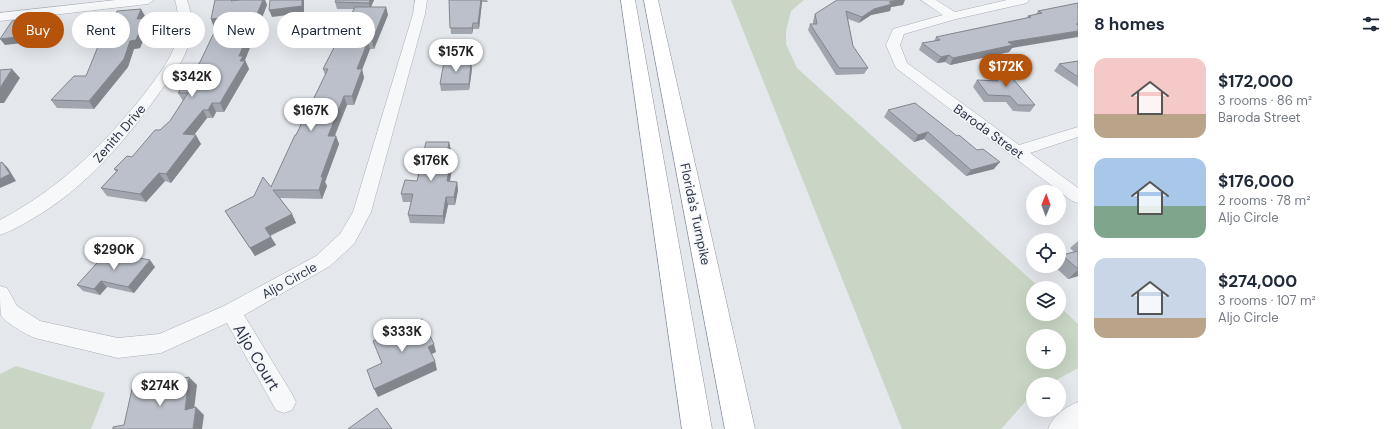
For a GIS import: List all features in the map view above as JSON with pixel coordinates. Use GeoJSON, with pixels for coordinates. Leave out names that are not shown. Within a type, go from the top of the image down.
{"type":"FeatureCollection","features":[{"type":"Feature","properties":{"kind":"highway"},"geometry":{"type":"LineString","coordinates":[[628,0],[696,429]]}},
{"type":"Feature","properties":{"kind":"highway","name":"Florida's Turnpike"},"geometry":{"type":"LineString","coordinates":[[651,0],[740,429]]}},
{"type":"Feature","properties":{"kind":"street"},"geometry":{"type":"LineString","coordinates":[[0,17],[148,0]]}},
{"type":"Feature","properties":{"kind":"street","name":"Zenith Drive"},"geometry":{"type":"LineString","coordinates":[[0,228],[44,203],[85,171],[107,150],[130,123],[178,56],[185,27],[185,12],[181,0]]}},
{"type":"Feature","properties":{"kind":"street","name":"Aljo Circle"},"geometry":{"type":"LineString","coordinates":[[0,294],[10,312],[35,329],[118,348],[161,343],[231,312],[323,261],[347,239],[362,212],[419,14],[421,0]]}},
{"type":"Feature","properties":{"kind":"street"},"geometry":{"type":"LineString","coordinates":[[927,0],[953,16],[1023,0]]}},
{"type":"Feature","properties":{"kind":"street","name":"Baroda Street"},"geometry":{"type":"LineString","coordinates":[[953,16],[898,32],[893,45],[901,65],[1078,197]]}},
{"type":"Feature","properties":{"kind":"street"},"geometry":{"type":"LineString","coordinates":[[1017,151],[1078,132]]}},
{"type":"Feature","properties":{"kind":"street","name":"Aljo Court"},"geometry":{"type":"LineString","coordinates":[[231,312],[284,402]]}},
{"type":"Feature","properties":{"kind":"street"},"geometry":{"type":"LineString","coordinates":[[1060,429],[1078,413]]}},
{"type":"Feature","properties":{"kind":"green space"},"geometry":{"type":"Polygon","coordinates":[[[731,0],[804,0],[791,11],[786,31],[786,44],[797,68],[1032,281],[1026,281],[1026,321],[1066,321],[1066,313],[1078,324],[1078,368],[1062,377],[1026,377],[1026,401],[1001,429],[902,429],[731,0]]]}},
{"type":"Feature","properties":{"kind":"green space"},"geometry":{"type":"Polygon","coordinates":[[[16,366],[105,393],[91,429],[0,429],[0,374],[16,366]]]}},
{"type":"Feature","properties":{"kind":"building"},"geometry":{"type":"Polygon","coordinates":[[[215,0],[263,0],[258,12],[213,12],[213,19],[211,19],[215,0]]]}},
{"type":"Feature","properties":{"kind":"building"},"geometry":{"type":"Polygon","coordinates":[[[270,0],[302,0],[302,6],[269,10],[270,0]]]}},
{"type":"Feature","properties":{"kind":"building"},"geometry":{"type":"Polygon","coordinates":[[[336,0],[370,0],[369,3],[335,2],[336,0]]]}},
{"type":"Feature","properties":{"kind":"building"},"geometry":{"type":"Polygon","coordinates":[[[449,0],[481,0],[478,23],[473,23],[472,28],[450,28],[449,0]]]}},
{"type":"Feature","properties":{"kind":"building"},"geometry":{"type":"Polygon","coordinates":[[[837,0],[898,0],[889,2],[892,4],[874,9],[862,17],[846,11],[853,46],[868,68],[839,68],[810,24],[817,24],[815,14],[837,0]]]}},
{"type":"Feature","properties":{"kind":"building"},"geometry":{"type":"Polygon","coordinates":[[[1078,3],[1078,24],[1076,24],[1078,25],[1078,31],[1008,42],[1013,45],[953,58],[949,55],[941,57],[922,43],[940,40],[936,37],[1031,17],[1028,16],[1042,13],[1038,11],[1078,3]]]}},
{"type":"Feature","properties":{"kind":"building"},"geometry":{"type":"Polygon","coordinates":[[[355,7],[386,7],[375,34],[375,12],[352,12],[355,7]]]}},
{"type":"Feature","properties":{"kind":"building"},"geometry":{"type":"Polygon","coordinates":[[[141,9],[140,12],[138,12],[138,35],[136,40],[130,41],[130,12],[117,11],[141,9]]]}},
{"type":"Feature","properties":{"kind":"building"},"geometry":{"type":"Polygon","coordinates":[[[12,21],[12,38],[0,39],[12,21]]]}},
{"type":"Feature","properties":{"kind":"building"},"geometry":{"type":"Polygon","coordinates":[[[213,35],[213,48],[242,48],[239,56],[243,56],[240,61],[245,61],[220,103],[212,103],[208,110],[203,110],[183,134],[196,135],[166,174],[159,173],[140,194],[101,188],[118,170],[114,169],[127,156],[132,157],[155,130],[160,130],[170,121],[188,93],[178,93],[200,62],[213,35]]]}},
{"type":"Feature","properties":{"kind":"building"},"geometry":{"type":"Polygon","coordinates":[[[97,48],[128,48],[124,59],[89,101],[51,100],[74,76],[86,76],[97,48]]]}},
{"type":"Feature","properties":{"kind":"building"},"geometry":{"type":"Polygon","coordinates":[[[334,48],[365,48],[357,69],[362,69],[352,96],[344,96],[328,136],[336,136],[321,177],[323,177],[319,190],[273,190],[292,214],[265,228],[271,237],[250,248],[225,211],[254,196],[263,177],[271,187],[328,69],[323,69],[334,48]]]}},
{"type":"Feature","properties":{"kind":"building"},"geometry":{"type":"Polygon","coordinates":[[[1078,61],[1078,77],[1059,64],[1078,61]]]}},
{"type":"Feature","properties":{"kind":"building"},"geometry":{"type":"Polygon","coordinates":[[[444,62],[471,62],[469,84],[440,84],[444,62]]]}},
{"type":"Feature","properties":{"kind":"building"},"geometry":{"type":"Polygon","coordinates":[[[1004,68],[1035,105],[1018,105],[1010,96],[988,95],[977,80],[998,81],[995,76],[1004,68]]]}},
{"type":"Feature","properties":{"kind":"building"},"geometry":{"type":"Polygon","coordinates":[[[12,69],[0,88],[0,70],[12,69]]]}},
{"type":"Feature","properties":{"kind":"building"},"geometry":{"type":"Polygon","coordinates":[[[915,103],[977,150],[983,149],[1000,162],[971,170],[928,132],[918,135],[888,110],[915,103]]]}},
{"type":"Feature","properties":{"kind":"building"},"geometry":{"type":"Polygon","coordinates":[[[426,142],[449,142],[446,160],[451,160],[447,181],[457,182],[454,197],[446,197],[443,216],[408,215],[413,194],[401,194],[405,180],[417,181],[426,142]]]}},
{"type":"Feature","properties":{"kind":"building"},"geometry":{"type":"Polygon","coordinates":[[[2,162],[10,174],[0,179],[0,163],[2,162]]]}},
{"type":"Feature","properties":{"kind":"building"},"geometry":{"type":"Polygon","coordinates":[[[1078,251],[1078,269],[1066,258],[1066,254],[1078,251]]]}},
{"type":"Feature","properties":{"kind":"building"},"geometry":{"type":"Polygon","coordinates":[[[107,252],[150,260],[128,287],[101,281],[94,289],[77,285],[107,252]]]}},
{"type":"Feature","properties":{"kind":"building"},"geometry":{"type":"Polygon","coordinates":[[[422,319],[434,344],[428,347],[435,361],[374,389],[367,370],[382,363],[373,341],[422,319]]]}},
{"type":"Feature","properties":{"kind":"building"},"geometry":{"type":"Polygon","coordinates":[[[189,377],[185,410],[196,407],[193,429],[113,429],[113,427],[124,425],[132,389],[189,377]]]}},
{"type":"Feature","properties":{"kind":"building"},"geometry":{"type":"Polygon","coordinates":[[[377,408],[392,429],[348,429],[377,408]]]}}]}
